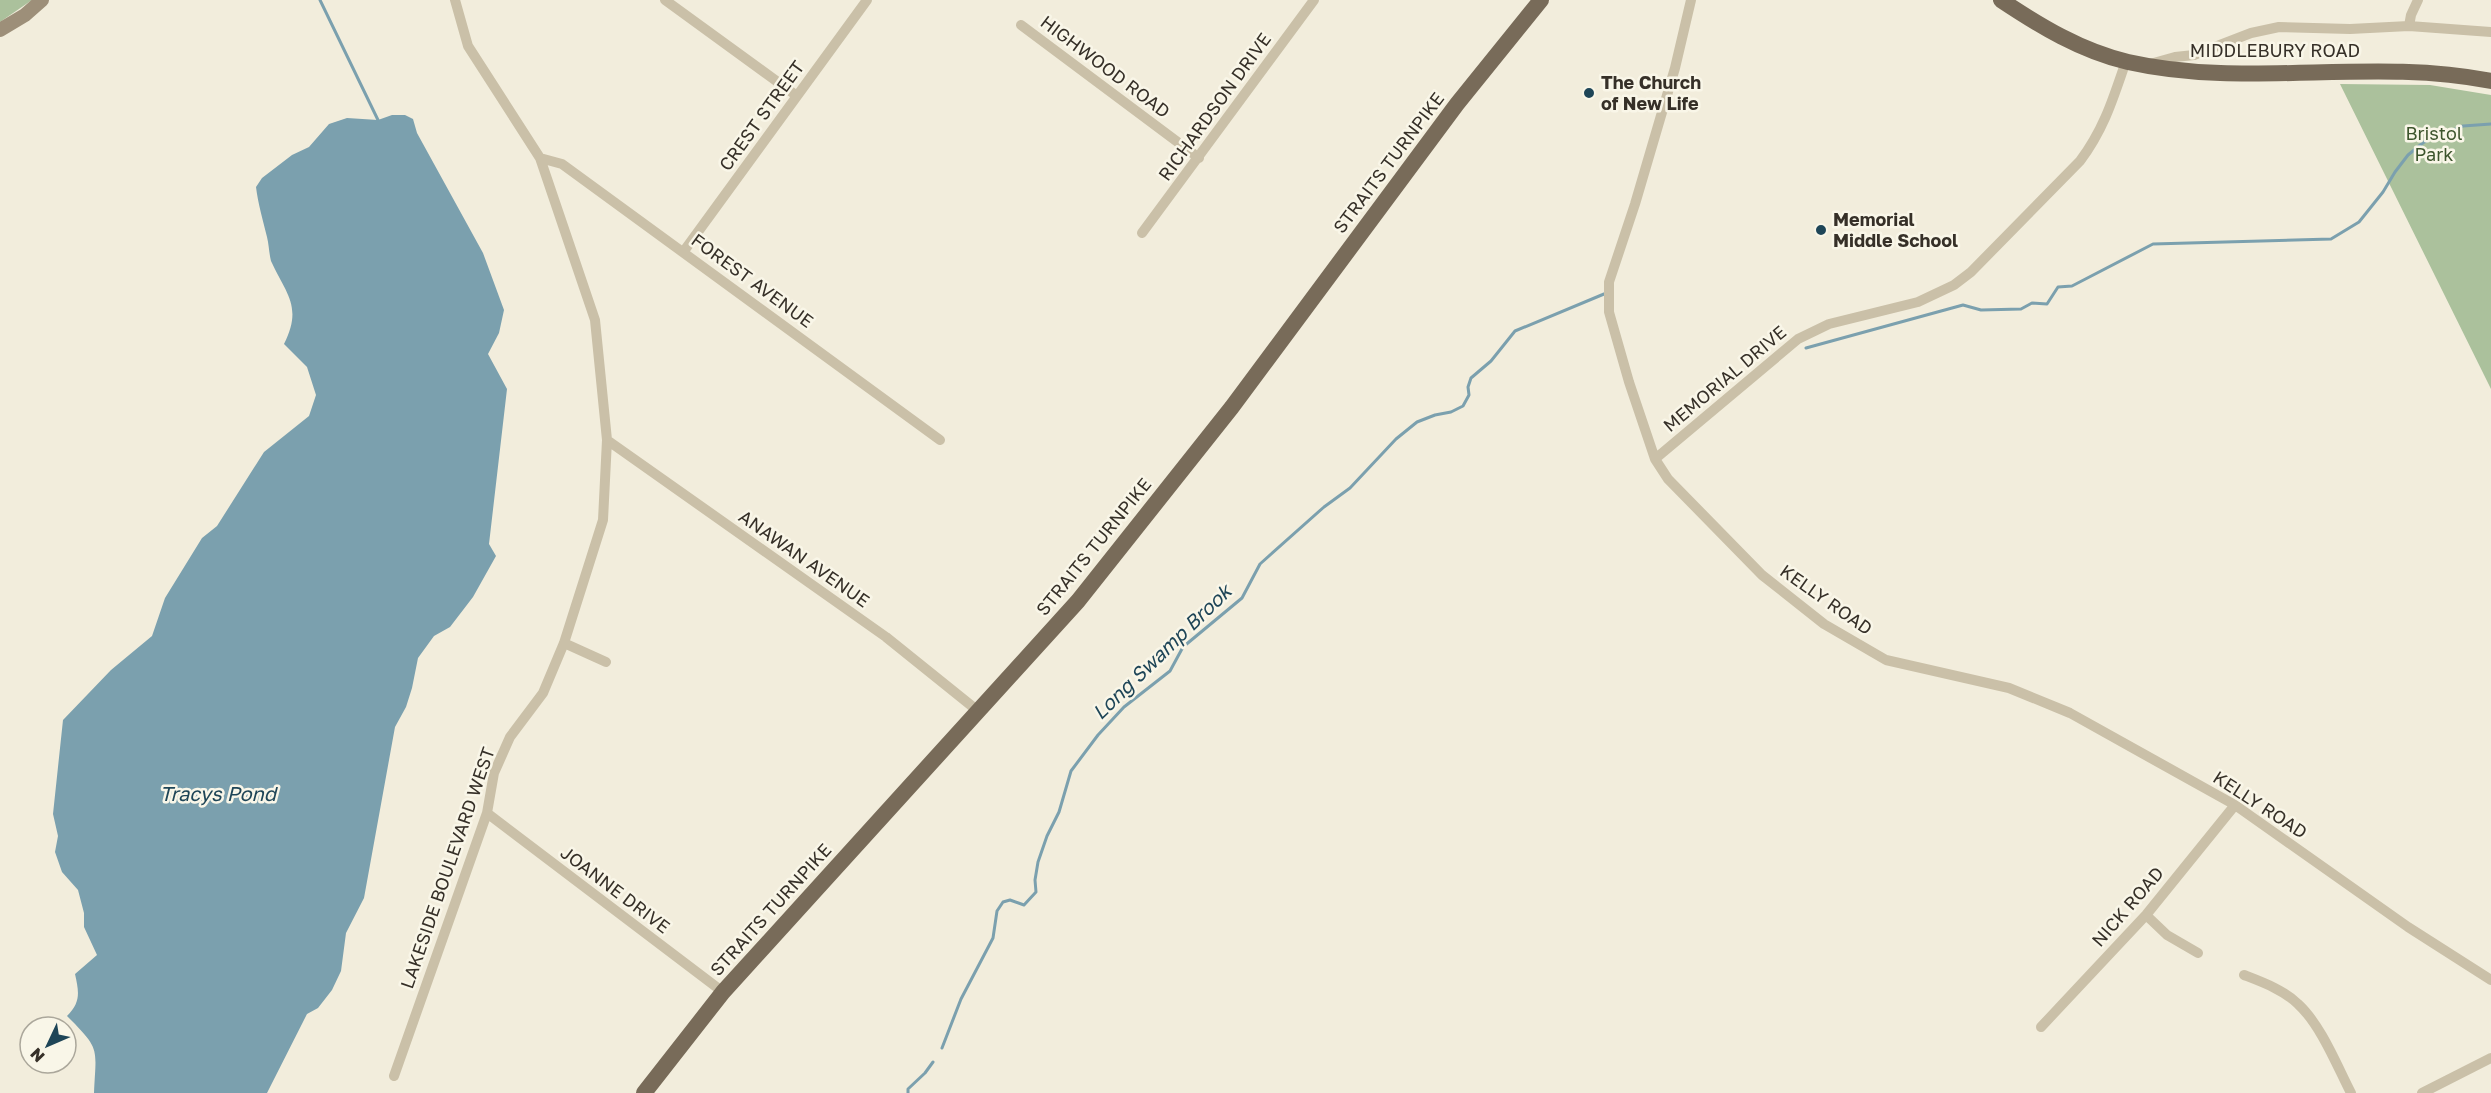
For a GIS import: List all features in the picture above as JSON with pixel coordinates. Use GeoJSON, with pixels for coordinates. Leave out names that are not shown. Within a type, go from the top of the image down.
{"type":"FeatureCollection","features":[{"type":"Feature","properties":{"kind":"main road","name":"STRAITS TURNPIKE"},"geometry":{"type":"LineString","coordinates":[[644,1093],[723,992],[1078,601],[1232,407],[1457,104],[1541,0]]}},
{"type":"Feature","properties":{"kind":"main road","name":"MIDDLEBURY ROAD"},"geometry":{"type":"LineString","coordinates":[[2001,0],[2058,36],[2126,61],[2147,65],[2213,73],[2420,72],[2491,81]]}},
{"type":"Feature","properties":{"kind":"street"},"geometry":{"type":"LineString","coordinates":[[0,30],[25,15],[42,0]]}},
{"type":"Feature","properties":{"kind":"street","name":"LAKESIDE BOULEVARD WEST"},"geometry":{"type":"LineString","coordinates":[[393,1076],[487,813],[494,773],[510,737],[543,693],[564,643],[603,520],[607,440],[595,320],[540,158],[468,46],[454,0]]}},
{"type":"Feature","properties":{"kind":"street"},"geometry":{"type":"LineString","coordinates":[[665,0],[797,96]]}},
{"type":"Feature","properties":{"kind":"street","name":"CREST STREET"},"geometry":{"type":"LineString","coordinates":[[684,251],[867,0]]}},
{"type":"Feature","properties":{"kind":"street","name":"KELLY ROAD"},"geometry":{"type":"LineString","coordinates":[[1691,0],[1675,68],[1609,282],[1609,312],[1639,415],[1655,459],[1675,486],[1762,575],[1824,624],[1886,660],[2009,688],[2070,713],[2235,805],[2408,927],[2491,980]]}},
{"type":"Feature","properties":{"kind":"street"},"geometry":{"type":"LineString","coordinates":[[2409,26],[2418,0]]}},
{"type":"Feature","properties":{"kind":"street","name":"RICHARDSON DRIVE"},"geometry":{"type":"LineString","coordinates":[[1142,233],[1312,1]]}},
{"type":"Feature","properties":{"kind":"street","name":"HIGHWOOD ROAD"},"geometry":{"type":"LineString","coordinates":[[1021,25],[1199,158]]}},
{"type":"Feature","properties":{"kind":"street"},"geometry":{"type":"LineString","coordinates":[[2147,65],[2206,51],[2266,28],[2375,29],[2409,26],[2491,32]]}},
{"type":"Feature","properties":{"kind":"street","name":"MEMORIAL DRIVE"},"geometry":{"type":"LineString","coordinates":[[1655,459],[1798,339],[1829,324],[1918,302],[1954,285],[1971,272],[2080,161],[2094,142],[2104,123],[2126,61]]}},
{"type":"Feature","properties":{"kind":"street","name":"FOREST AVENUE"},"geometry":{"type":"LineString","coordinates":[[540,158],[562,164],[684,251],[939,440]]}},
{"type":"Feature","properties":{"kind":"street","name":"ANAWAN AVENUE"},"geometry":{"type":"LineString","coordinates":[[607,440],[886,637],[978,711]]}},
{"type":"Feature","properties":{"kind":"street"},"geometry":{"type":"LineString","coordinates":[[564,643],[606,662]]}},
{"type":"Feature","properties":{"kind":"street","name":"NICK ROAD"},"geometry":{"type":"LineString","coordinates":[[2041,1027],[2146,915],[2235,805]]}},
{"type":"Feature","properties":{"kind":"street","name":"JOANNE DRIVE"},"geometry":{"type":"LineString","coordinates":[[487,813],[723,992]]}},
{"type":"Feature","properties":{"kind":"street"},"geometry":{"type":"LineString","coordinates":[[2146,915],[2167,935],[2198,953]]}},
{"type":"Feature","properties":{"kind":"street"},"geometry":{"type":"LineString","coordinates":[[2244,975],[2268,984],[2297,1003],[2311,1019],[2351,1093]]}},
{"type":"Feature","properties":{"kind":"street"},"geometry":{"type":"LineString","coordinates":[[2422,1093],[2491,1058]]}},
{"type":"Feature","properties":{"kind":"green space"},"geometry":{"type":"Polygon","coordinates":[[[0,0],[32,0],[0,22],[0,0]]]}},
{"type":"Feature","properties":{"kind":"green space","name":"Bristol Park"},"geometry":{"type":"Polygon","coordinates":[[[2340,84],[2430,85],[2491,95],[2491,389],[2340,84]]]}},
{"type":"Feature","properties":{"kind":"water","name":"Tracys Pond"},"geometry":{"type":"Polygon","coordinates":[[[392,115],[405,115],[413,119],[417,133],[483,253],[504,310],[499,333],[488,354],[507,389],[489,544],[496,556],[473,597],[450,627],[434,636],[418,658],[406,707],[395,727],[364,898],[346,933],[341,971],[332,990],[318,1008],[307,1014],[267,1093],[94,1093],[94,1050],[78,1028],[78,1015],[68,1015],[75,1006],[78,996],[75,974],[97,955],[84,927],[84,913],[78,890],[62,872],[55,852],[58,836],[53,814],[63,720],[111,670],[152,636],[165,598],[202,538],[217,526],[264,452],[309,416],[316,395],[307,367],[284,344],[290,331],[292,310],[287,292],[271,261],[256,187],[262,178],[292,155],[309,147],[329,124],[347,118],[378,120],[392,115]]]}},
{"type":"Feature","properties":{"kind":"waterway"},"geometry":{"type":"LineString","coordinates":[[320,0],[378,120]]}},
{"type":"Feature","properties":{"kind":"waterway","name":"Long Swamp Brook"},"geometry":{"type":"LineString","coordinates":[[1806,348],[1963,305],[1981,310],[2021,309],[2032,303],[2047,304],[2058,287],[2072,286],[2153,244],[2331,239],[2359,222],[2408,155],[2424,142],[2463,126],[2491,124]]}},
{"type":"Feature","properties":{"kind":"waterway","name":"Long Swamp Brook"},"geometry":{"type":"LineString","coordinates":[[942,1048],[961,999],[993,938],[997,911],[1003,902],[1010,900],[1024,905],[1036,892],[1038,862],[1059,812],[1071,771],[1098,735],[1124,707],[1170,671],[1183,647],[1242,598],[1260,564],[1324,507],[1350,488],[1396,439],[1417,422],[1463,406],[1469,395],[1468,387],[1471,378],[1491,361],[1515,331],[1604,294]]}},
{"type":"Feature","properties":{"kind":"waterway","name":"Long Swamp Brook"},"geometry":{"type":"LineString","coordinates":[[908,1093],[908,1089],[933,1062]]}},
{"type":"Feature","properties":{"kind":"place","name":"The Church of New Life"},"geometry":{"type":"Point","coordinates":[1589,93]}},
{"type":"Feature","properties":{"kind":"place","name":"Memorial Middle School"},"geometry":{"type":"Point","coordinates":[1821,230]}}]}
